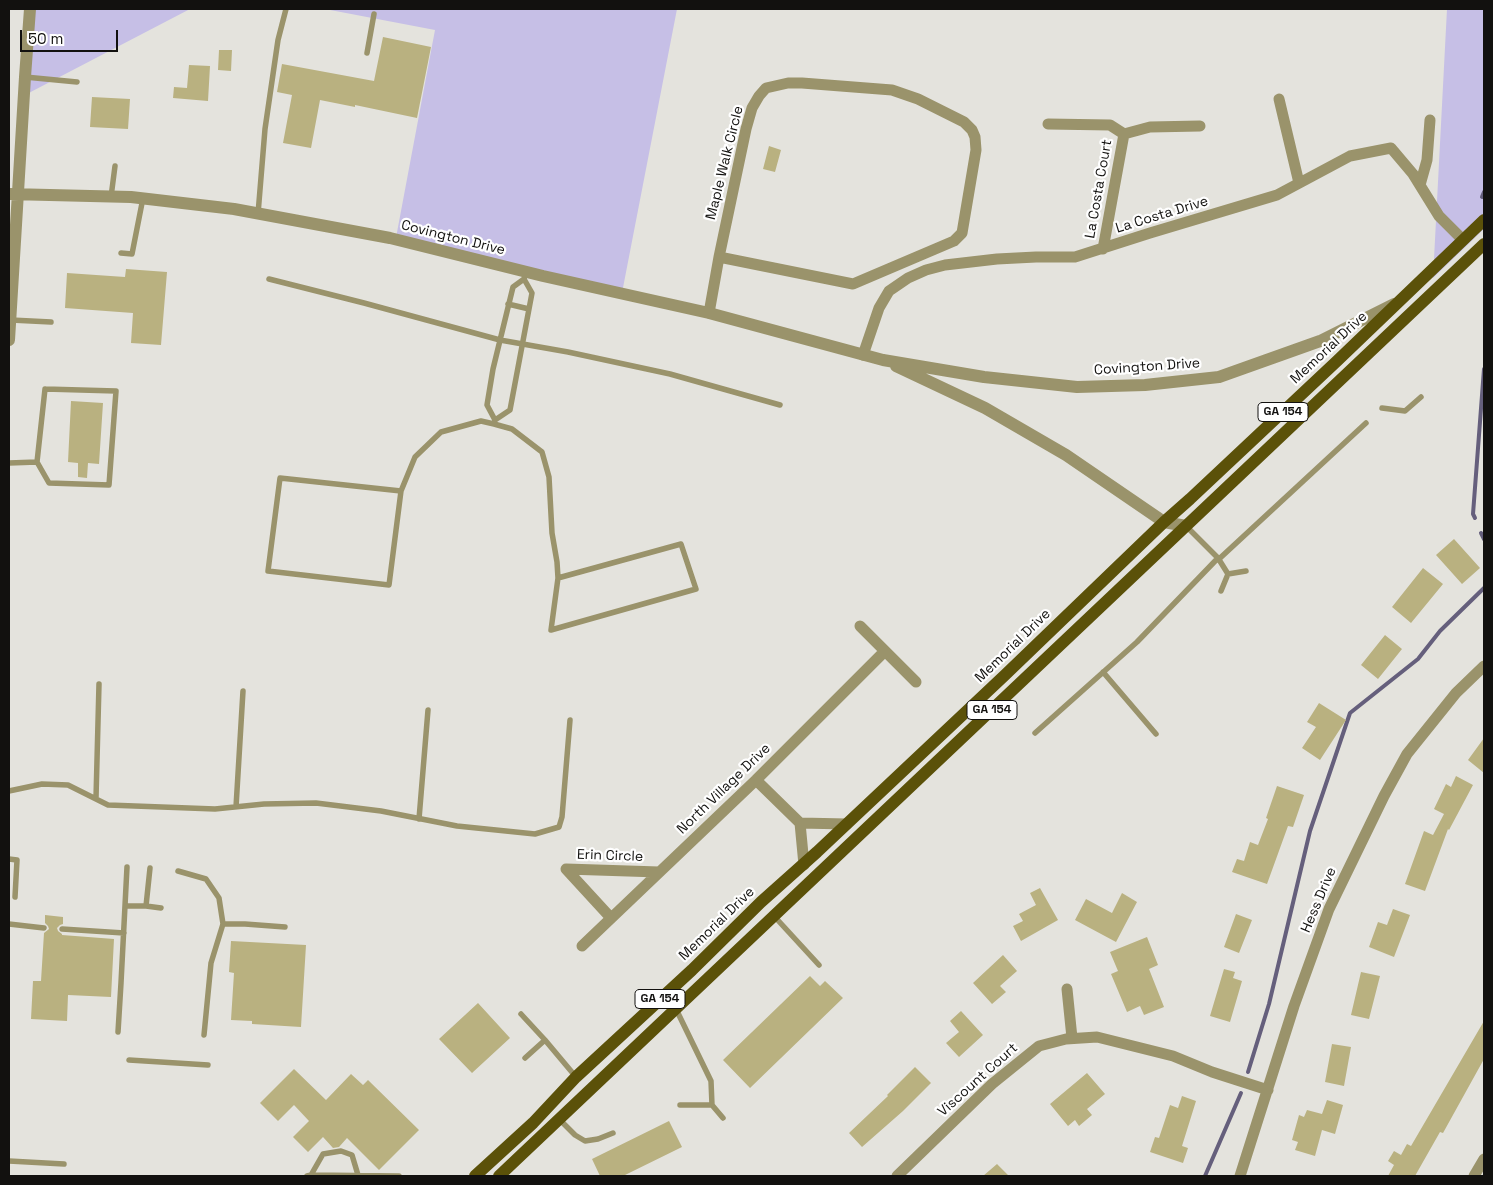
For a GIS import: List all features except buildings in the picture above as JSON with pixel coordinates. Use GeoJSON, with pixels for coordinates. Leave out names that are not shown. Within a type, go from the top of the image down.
{"type":"FeatureCollection","features":[{"type":"Feature","properties":{"kind":"main road","name":"Memorial Drive"},"geometry":{"type":"LineString","coordinates":[[474,1176],[533,1123],[576,1077],[692,970],[761,902],[804,865],[1484,220]]}},
{"type":"Feature","properties":{"kind":"main road","name":"GA 154"},"geometry":{"type":"LineString","coordinates":[[499,1176],[1484,244]]}},
{"type":"Feature","properties":{"kind":"street"},"geometry":{"type":"LineString","coordinates":[[9,340],[13,194],[30,9]]}},
{"type":"Feature","properties":{"kind":"street","name":"Maple Walk Circle"},"geometry":{"type":"LineString","coordinates":[[709,313],[719,258],[746,129],[752,108],[766,88],[788,83],[802,83],[892,90],[918,99],[964,122],[975,136],[976,150],[962,233],[954,241],[853,284],[719,258]]}},
{"type":"Feature","properties":{"kind":"street"},"geometry":{"type":"LineString","coordinates":[[1279,99],[1299,183]]}},
{"type":"Feature","properties":{"kind":"street"},"geometry":{"type":"LineString","coordinates":[[1420,185],[1427,160],[1430,120]]}},
{"type":"Feature","properties":{"kind":"street"},"geometry":{"type":"LineString","coordinates":[[1048,124],[1110,125],[1124,134],[1150,127],[1200,126]]}},
{"type":"Feature","properties":{"kind":"street","name":"La Costa Court"},"geometry":{"type":"LineString","coordinates":[[1103,249],[1124,134]]}},
{"type":"Feature","properties":{"kind":"street","name":"La Costa Drive"},"geometry":{"type":"LineString","coordinates":[[863,355],[879,308],[889,291],[908,278],[926,270],[945,265],[1036,257],[1075,258],[1150,233],[1277,196],[1350,156],[1392,148],[1420,185],[1439,216],[1463,240]]}},
{"type":"Feature","properties":{"kind":"street","name":"Covington Drive"},"geometry":{"type":"LineString","coordinates":[[13,194],[143,198],[234,209],[390,238],[525,275],[709,313],[883,360],[984,377],[1076,387],[1145,385],[1219,377],[1320,341],[1400,301]]}},
{"type":"Feature","properties":{"kind":"street","name":"Covington Drive"},"geometry":{"type":"LineString","coordinates":[[883,360],[993,412],[1066,455],[1164,522],[1186,526]]}},
{"type":"Feature","properties":{"kind":"street"},"geometry":{"type":"LineString","coordinates":[[860,626],[916,682]]}},
{"type":"Feature","properties":{"kind":"street","name":"North Village Drive"},"geometry":{"type":"LineString","coordinates":[[582,946],[756,780],[885,651]]}},
{"type":"Feature","properties":{"kind":"street","name":"Hess Drive"},"geometry":{"type":"LineString","coordinates":[[1240,1176],[1294,1006],[1329,909],[1384,796],[1407,754],[1456,693],[1484,666]]}},
{"type":"Feature","properties":{"kind":"street"},"geometry":{"type":"LineString","coordinates":[[756,780],[800,824],[804,865]]}},
{"type":"Feature","properties":{"kind":"street"},"geometry":{"type":"LineString","coordinates":[[800,824],[847,824]]}},
{"type":"Feature","properties":{"kind":"street","name":"Erin Circle"},"geometry":{"type":"LineString","coordinates":[[611,918],[566,869],[659,872]]}},
{"type":"Feature","properties":{"kind":"street"},"geometry":{"type":"LineString","coordinates":[[1067,989],[1072,1038]]}},
{"type":"Feature","properties":{"kind":"street","name":"Viscount Court"},"geometry":{"type":"LineString","coordinates":[[897,1176],[992,1084],[1040,1046],[1066,1039],[1097,1037],[1173,1056],[1212,1072],[1268,1090]]}},
{"type":"Feature","properties":{"kind":"street"},"geometry":{"type":"LineString","coordinates":[[1474,1176],[1484,1159]]}},
{"type":"Feature","properties":{"kind":"lane"},"geometry":{"type":"LineString","coordinates":[[258,214],[265,129],[278,40],[286,9]]}},
{"type":"Feature","properties":{"kind":"lane"},"geometry":{"type":"LineString","coordinates":[[367,53],[374,14]]}},
{"type":"Feature","properties":{"kind":"lane"},"geometry":{"type":"LineString","coordinates":[[25,77],[77,82]]}},
{"type":"Feature","properties":{"kind":"lane"},"geometry":{"type":"LineString","coordinates":[[111,196],[115,166]]}},
{"type":"Feature","properties":{"kind":"lane"},"geometry":{"type":"LineString","coordinates":[[120,253],[132,254],[143,198]]}},
{"type":"Feature","properties":{"kind":"lane"},"geometry":{"type":"LineString","coordinates":[[525,275],[532,293],[510,410],[495,422],[487,405],[500,340],[513,287],[525,275]]}},
{"type":"Feature","properties":{"kind":"lane"},"geometry":{"type":"LineString","coordinates":[[269,279],[500,340],[568,352],[670,374],[780,405]]}},
{"type":"Feature","properties":{"kind":"lane"},"geometry":{"type":"LineString","coordinates":[[508,304],[529,309]]}},
{"type":"Feature","properties":{"kind":"lane"},"geometry":{"type":"LineString","coordinates":[[10,320],[51,322]]}},
{"type":"Feature","properties":{"kind":"lane"},"geometry":{"type":"LineString","coordinates":[[45,389],[116,391],[109,486],[49,483],[37,462],[45,389]]}},
{"type":"Feature","properties":{"kind":"lane"},"geometry":{"type":"LineString","coordinates":[[1382,408],[1405,411],[1421,397]]}},
{"type":"Feature","properties":{"kind":"lane"},"geometry":{"type":"LineString","coordinates":[[401,491],[280,478],[268,571],[388,585],[401,491],[415,457],[441,432],[481,421],[495,422],[512,429],[542,452],[549,477],[552,533],[558,578],[551,630],[696,589],[681,544],[558,578]]}},
{"type":"Feature","properties":{"kind":"lane"},"geometry":{"type":"LineString","coordinates":[[1034,733],[1137,642],[1218,559],[1366,423]]}},
{"type":"Feature","properties":{"kind":"lane"},"geometry":{"type":"LineString","coordinates":[[9,462],[37,462]]}},
{"type":"Feature","properties":{"kind":"lane"},"geometry":{"type":"LineString","coordinates":[[1186,526],[1218,559],[1228,574]]}},
{"type":"Feature","properties":{"kind":"lane"},"geometry":{"type":"LineString","coordinates":[[1228,574],[1246,571]]}},
{"type":"Feature","properties":{"kind":"lane"},"geometry":{"type":"LineString","coordinates":[[1221,591],[1228,574]]}},
{"type":"Feature","properties":{"kind":"lane"},"geometry":{"type":"LineString","coordinates":[[1103,672],[1156,734]]}},
{"type":"Feature","properties":{"kind":"lane"},"geometry":{"type":"LineString","coordinates":[[96,798],[99,684]]}},
{"type":"Feature","properties":{"kind":"lane"},"geometry":{"type":"LineString","coordinates":[[236,807],[243,691]]}},
{"type":"Feature","properties":{"kind":"lane"},"geometry":{"type":"LineString","coordinates":[[419,819],[428,710]]}},
{"type":"Feature","properties":{"kind":"lane"},"geometry":{"type":"LineString","coordinates":[[9,791],[42,784],[68,785],[108,804],[215,809],[264,804],[316,803],[381,812],[457,826],[535,834],[559,827],[562,817],[570,720]]}},
{"type":"Feature","properties":{"kind":"lane"},"geometry":{"type":"LineString","coordinates":[[9,859],[18,860],[16,897]]}},
{"type":"Feature","properties":{"kind":"lane"},"geometry":{"type":"LineString","coordinates":[[118,1032],[127,867]]}},
{"type":"Feature","properties":{"kind":"lane"},"geometry":{"type":"LineString","coordinates":[[146,906],[150,868]]}},
{"type":"Feature","properties":{"kind":"lane"},"geometry":{"type":"LineString","coordinates":[[178,871],[206,878],[219,898],[223,924],[210,963],[204,1035]]}},
{"type":"Feature","properties":{"kind":"lane"},"geometry":{"type":"LineString","coordinates":[[125,906],[162,908]]}},
{"type":"Feature","properties":{"kind":"lane"},"geometry":{"type":"LineString","coordinates":[[774,916],[819,965]]}},
{"type":"Feature","properties":{"kind":"lane"},"geometry":{"type":"LineString","coordinates":[[9,924],[44,928]]}},
{"type":"Feature","properties":{"kind":"lane"},"geometry":{"type":"LineString","coordinates":[[223,924],[285,927]]}},
{"type":"Feature","properties":{"kind":"lane"},"geometry":{"type":"LineString","coordinates":[[62,929],[124,933]]}},
{"type":"Feature","properties":{"kind":"lane"},"geometry":{"type":"LineString","coordinates":[[676,1008],[711,1080],[712,1105],[723,1118]]}},
{"type":"Feature","properties":{"kind":"lane"},"geometry":{"type":"LineString","coordinates":[[521,1014],[576,1077]]}},
{"type":"Feature","properties":{"kind":"lane"},"geometry":{"type":"LineString","coordinates":[[525,1058],[545,1040]]}},
{"type":"Feature","properties":{"kind":"lane"},"geometry":{"type":"LineString","coordinates":[[129,1060],[208,1065]]}},
{"type":"Feature","properties":{"kind":"lane"},"geometry":{"type":"LineString","coordinates":[[680,1105],[712,1105]]}},
{"type":"Feature","properties":{"kind":"lane"},"geometry":{"type":"LineString","coordinates":[[559,1119],[575,1135],[585,1141],[598,1139],[613,1133]]}},
{"type":"Feature","properties":{"kind":"lane"},"geometry":{"type":"LineString","coordinates":[[309,1176],[323,1154],[341,1151],[352,1155],[358,1175]]}},
{"type":"Feature","properties":{"kind":"lane"},"geometry":{"type":"LineString","coordinates":[[9,1161],[64,1164]]}},
{"type":"Feature","properties":{"kind":"lane"},"geometry":{"type":"LineString","coordinates":[[309,1176],[399,1176]]}},
{"type":"Feature","properties":{"kind":"shaded area"},"geometry":{"type":"Polygon","coordinates":[[[30,9],[190,9],[23,96],[30,9]]]}},
{"type":"Feature","properties":{"kind":"shaded area"},"geometry":{"type":"Polygon","coordinates":[[[325,9],[677,9],[621,298],[395,243],[435,30],[325,9]]]}},
{"type":"Feature","properties":{"kind":"shaded area"},"geometry":{"type":"Polygon","coordinates":[[[1447,9],[1484,9],[1484,229],[1433,278],[1447,9]]]}},
{"type":"Feature","properties":{"kind":"waterway"},"geometry":{"type":"LineString","coordinates":[[1482,197],[1484,192]]}},
{"type":"Feature","properties":{"kind":"waterway"},"geometry":{"type":"LineString","coordinates":[[1475,518],[1473,514],[1484,369]]}},
{"type":"Feature","properties":{"kind":"waterway"},"geometry":{"type":"LineString","coordinates":[[1481,533],[1484,539]]}},
{"type":"Feature","properties":{"kind":"waterway"},"geometry":{"type":"LineString","coordinates":[[1248,1072],[1269,1004],[1310,831],[1350,713],[1418,659],[1440,631],[1484,588]]}},
{"type":"Feature","properties":{"kind":"waterway"},"geometry":{"type":"LineString","coordinates":[[1205,1176],[1241,1093]]}}]}
